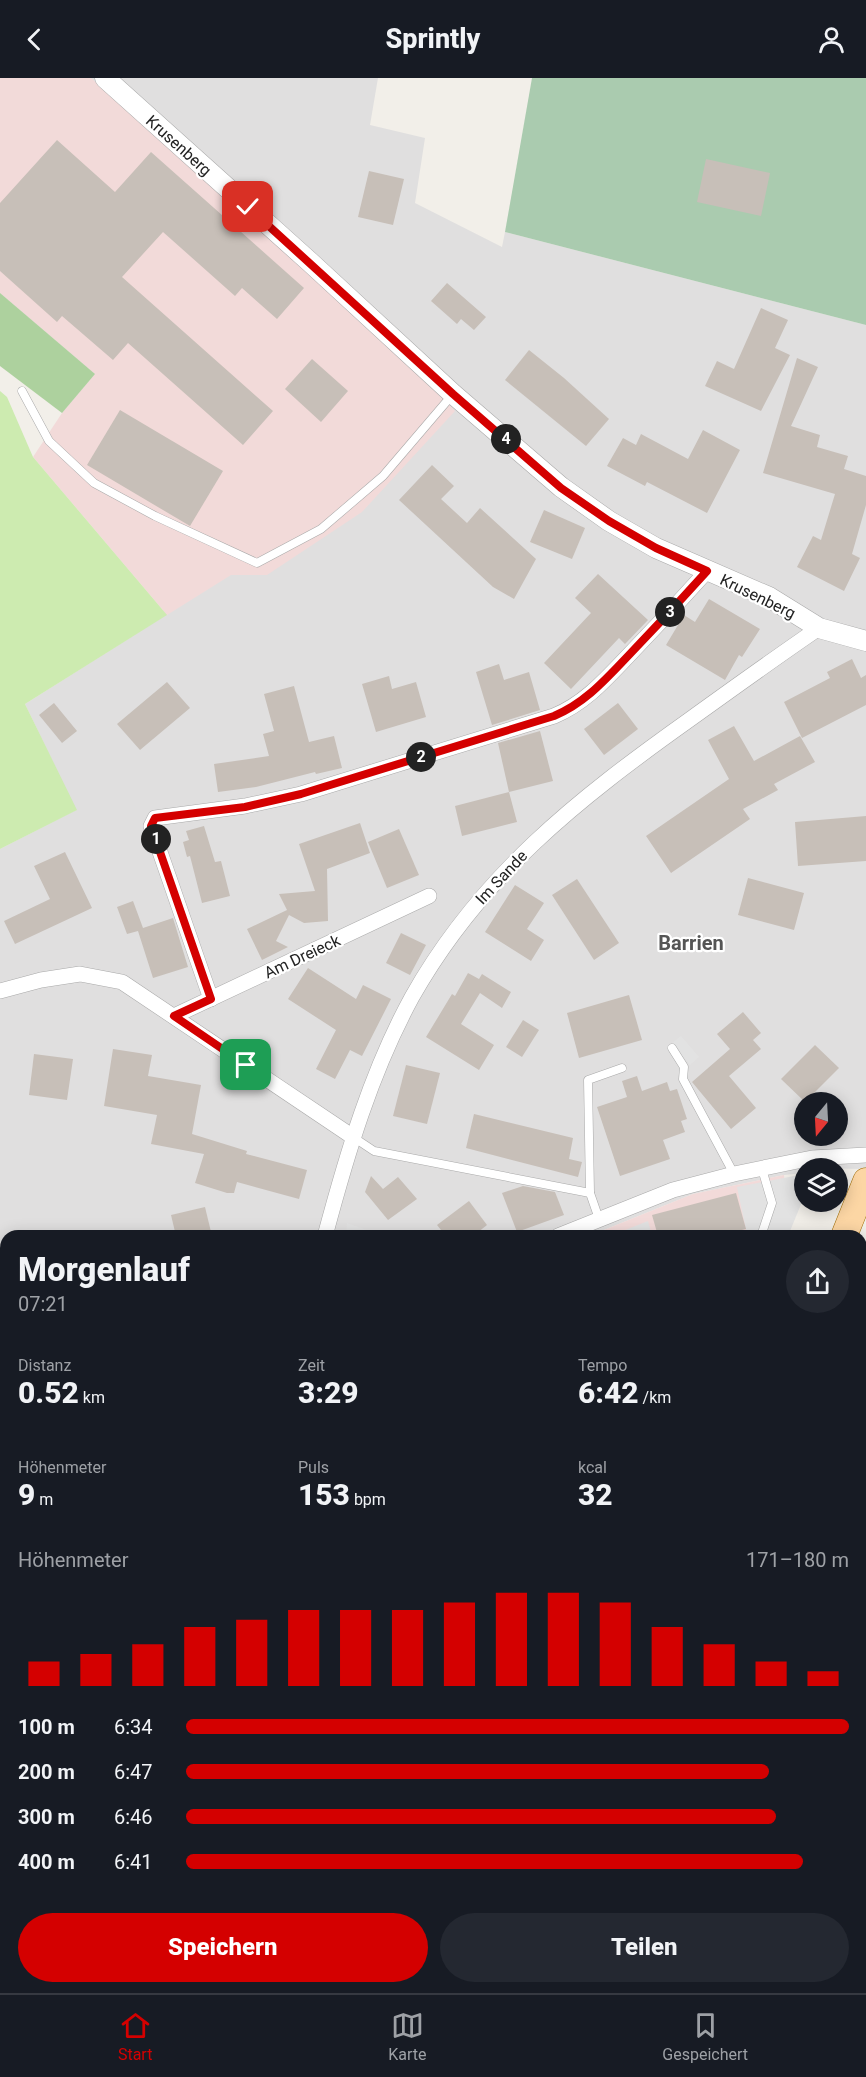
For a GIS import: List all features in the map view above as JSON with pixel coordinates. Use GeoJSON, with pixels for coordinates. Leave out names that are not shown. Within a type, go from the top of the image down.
{"type":"FeatureCollection","features":[{"type":"Feature","properties":{"kind":"main road"},"geometry":{"type":"LineString","coordinates":[[846,1230],[862,1191]]}},
{"type":"Feature","properties":{"kind":"street","name":"Krusenberg"},"geometry":{"type":"LineString","coordinates":[[105,78],[453,394],[561,488],[609,521],[656,548],[769,597],[819,628],[866,641]]}},
{"type":"Feature","properties":{"kind":"street"},"geometry":{"type":"LineString","coordinates":[[211,999],[151,826],[155,818],[245,807],[301,794],[571,709],[601,684],[707,571]]}},
{"type":"Feature","properties":{"kind":"street","name":"Im Sande"},"geometry":{"type":"LineString","coordinates":[[327,1230],[353,1137],[372,1083],[412,998],[435,959],[465,917],[498,878],[548,828],[580,801],[636,757],[819,628]]}},
{"type":"Feature","properties":{"kind":"street","name":"Am Dreieck"},"geometry":{"type":"LineString","coordinates":[[174,1016],[429,896]]}},
{"type":"Feature","properties":{"kind":"street"},"geometry":{"type":"LineString","coordinates":[[0,991],[41,980],[80,974],[122,982],[353,1137]]}},
{"type":"Feature","properties":{"kind":"street"},"geometry":{"type":"LineString","coordinates":[[573,1230],[673,1190],[734,1174],[812,1158],[866,1155]]}},
{"type":"Feature","properties":{"kind":"lane"},"geometry":{"type":"LineString","coordinates":[[22,391],[49,441],[94,483],[155,516],[257,563],[321,529],[383,476],[453,394]]}},
{"type":"Feature","properties":{"kind":"lane"},"geometry":{"type":"LineString","coordinates":[[672,1048],[684,1067],[682,1079],[734,1174]]}},
{"type":"Feature","properties":{"kind":"lane"},"geometry":{"type":"LineString","coordinates":[[599,1220],[590,1193],[588,1080],[622,1068]]}},
{"type":"Feature","properties":{"kind":"lane"},"geometry":{"type":"LineString","coordinates":[[353,1137],[374,1151],[590,1193]]}},
{"type":"Feature","properties":{"kind":"lane"},"geometry":{"type":"LineString","coordinates":[[762,1168],[772,1203],[763,1230]]}},
{"type":"Feature","properties":{"kind":"shaded area"},"geometry":{"type":"Polygon","coordinates":[[[0,78],[378,78],[370,125],[425,138],[415,203],[502,247],[505,232],[866,325],[866,1169],[848,1169],[848,1158],[794,1158],[794,1174],[693,1194],[604,1230],[0,1230],[0,849],[76,810],[25,704],[166,615],[62,413],[95,374],[0,293],[0,78]]]}},
{"type":"Feature","properties":{"kind":"shaded area"},"geometry":{"type":"Polygon","coordinates":[[[0,78],[91,78],[180,155],[440,394],[455,411],[362,512],[267,575],[231,575],[167,615],[33,457],[62,413],[95,374],[0,293],[0,78]]]}},
{"type":"Feature","properties":{"kind":"shaded area"},"geometry":{"type":"Polygon","coordinates":[[[681,1036],[699,1057],[690,1065],[672,1043],[681,1036]]]}},
{"type":"Feature","properties":{"kind":"shaded area"},"geometry":{"type":"Polygon","coordinates":[[[784,1175],[788,1215],[782,1230],[604,1230],[693,1194],[784,1175]]]}},
{"type":"Feature","properties":{"kind":"shaded area"},"geometry":{"type":"Polygon","coordinates":[[[794,1176],[794,1212],[798,1212],[790,1230],[746,1230],[737,1187],[794,1176]]]}},
{"type":"Feature","properties":{"kind":"shaded area"},"geometry":{"type":"Polygon","coordinates":[[[648,1221],[650,1230],[625,1230],[648,1221]]]}},
{"type":"Feature","properties":{"kind":"shaded area"},"geometry":{"type":"Polygon","coordinates":[[[347,1223],[367,1230],[346,1230],[347,1223]]]}},
{"type":"Feature","properties":{"kind":"green space"},"geometry":{"type":"Polygon","coordinates":[[[532,78],[866,78],[866,325],[505,232],[532,78]]]}},
{"type":"Feature","properties":{"kind":"green space"},"geometry":{"type":"Polygon","coordinates":[[[0,293],[95,374],[62,413],[0,366],[0,293]]]}},
{"type":"Feature","properties":{"kind":"green space"},"geometry":{"type":"Polygon","coordinates":[[[0,391],[7,397],[33,457],[167,615],[25,704],[77,810],[0,849],[0,391]]]}},
{"type":"Feature","properties":{"kind":"building"},"geometry":{"type":"Polygon","coordinates":[[[57,140],[115,192],[151,152],[304,288],[277,319],[242,288],[235,296],[163,232],[122,277],[273,411],[243,445],[128,343],[113,360],[62,316],[57,322],[0,271],[0,203],[57,140]]]}},
{"type":"Feature","properties":{"kind":"building"},"geometry":{"type":"Polygon","coordinates":[[[706,159],[770,173],[761,216],[697,202],[706,159]]]}},
{"type":"Feature","properties":{"kind":"building"},"geometry":{"type":"Polygon","coordinates":[[[369,171],[404,179],[393,225],[358,217],[369,171]]]}},
{"type":"Feature","properties":{"kind":"building"},"geometry":{"type":"Polygon","coordinates":[[[447,283],[486,317],[474,330],[461,319],[457,324],[431,301],[447,283]]]}},
{"type":"Feature","properties":{"kind":"building"},"geometry":{"type":"Polygon","coordinates":[[[761,308],[788,320],[775,348],[790,355],[761,411],[705,386],[717,361],[734,369],[761,308]]]}},
{"type":"Feature","properties":{"kind":"building"},"geometry":{"type":"Polygon","coordinates":[[[529,350],[609,419],[586,446],[505,380],[529,350]]]}},
{"type":"Feature","properties":{"kind":"building"},"geometry":{"type":"Polygon","coordinates":[[[797,358],[818,367],[791,426],[820,435],[817,447],[848,456],[844,469],[866,476],[866,505],[852,554],[860,558],[844,591],[797,567],[813,536],[821,540],[835,494],[763,473],[797,358]]]}},
{"type":"Feature","properties":{"kind":"building"},"geometry":{"type":"Polygon","coordinates":[[[312,359],[348,391],[321,422],[285,389],[312,359]]]}},
{"type":"Feature","properties":{"kind":"building"},"geometry":{"type":"Polygon","coordinates":[[[120,410],[223,471],[190,526],[87,465],[120,410]]]}},
{"type":"Feature","properties":{"kind":"building"},"geometry":{"type":"Polygon","coordinates":[[[703,430],[740,450],[707,513],[647,482],[645,486],[607,466],[623,438],[636,445],[641,434],[688,459],[703,430]]]}},
{"type":"Feature","properties":{"kind":"building"},"geometry":{"type":"Polygon","coordinates":[[[432,465],[454,486],[441,499],[467,523],[480,508],[536,559],[514,599],[493,587],[399,500],[432,465]]]}},
{"type":"Feature","properties":{"kind":"building"},"geometry":{"type":"Polygon","coordinates":[[[544,510],[585,528],[572,559],[530,542],[544,510]]]}},
{"type":"Feature","properties":{"kind":"building"},"geometry":{"type":"Polygon","coordinates":[[[598,574],[648,620],[625,644],[619,638],[571,689],[544,663],[591,613],[575,598],[598,574]]]}},
{"type":"Feature","properties":{"kind":"building"},"geometry":{"type":"Polygon","coordinates":[[[709,599],[760,629],[742,657],[739,655],[725,680],[666,645],[684,615],[695,622],[709,599]]]}},
{"type":"Feature","properties":{"kind":"building"},"geometry":{"type":"Polygon","coordinates":[[[852,659],[861,678],[866,675],[866,705],[802,738],[784,702],[830,678],[827,672],[852,659]]]}},
{"type":"Feature","properties":{"kind":"building"},"geometry":{"type":"Polygon","coordinates":[[[499,664],[504,680],[529,672],[540,710],[492,725],[476,672],[499,664]]]}},
{"type":"Feature","properties":{"kind":"building"},"geometry":{"type":"Polygon","coordinates":[[[389,676],[392,689],[416,682],[426,717],[376,732],[362,684],[389,676]]]}},
{"type":"Feature","properties":{"kind":"building"},"geometry":{"type":"Polygon","coordinates":[[[167,682],[190,708],[140,750],[117,724],[167,682]]]}},
{"type":"Feature","properties":{"kind":"building"},"geometry":{"type":"Polygon","coordinates":[[[294,686],[309,742],[334,736],[342,768],[316,774],[315,772],[256,787],[218,792],[214,764],[269,756],[263,734],[274,731],[264,694],[294,686]]]}},
{"type":"Feature","properties":{"kind":"building"},"geometry":{"type":"Polygon","coordinates":[[[54,703],[77,731],[62,743],[39,715],[54,703]]]}},
{"type":"Feature","properties":{"kind":"building"},"geometry":{"type":"Polygon","coordinates":[[[618,703],[638,729],[604,755],[584,729],[618,703]]]}},
{"type":"Feature","properties":{"kind":"building"},"geometry":{"type":"Polygon","coordinates":[[[734,726],[754,761],[800,736],[815,762],[774,784],[778,790],[743,809],[750,819],[671,873],[646,836],[729,779],[708,740],[734,726]]]}},
{"type":"Feature","properties":{"kind":"building"},"geometry":{"type":"Polygon","coordinates":[[[540,731],[553,781],[509,792],[498,743],[540,731]]]}},
{"type":"Feature","properties":{"kind":"building"},"geometry":{"type":"Polygon","coordinates":[[[509,792],[517,822],[462,836],[455,806],[509,792]]]}},
{"type":"Feature","properties":{"kind":"building"},"geometry":{"type":"Polygon","coordinates":[[[866,816],[866,861],[798,866],[795,822],[866,816]]]}},
{"type":"Feature","properties":{"kind":"building"},"geometry":{"type":"Polygon","coordinates":[[[360,823],[370,853],[327,869],[328,921],[304,923],[289,915],[276,941],[288,947],[262,960],[247,929],[287,910],[279,894],[315,891],[299,844],[360,823]]]}},
{"type":"Feature","properties":{"kind":"building"},"geometry":{"type":"Polygon","coordinates":[[[204,826],[215,862],[221,861],[230,896],[202,903],[190,856],[187,857],[183,842],[189,840],[186,831],[204,826]]]}},
{"type":"Feature","properties":{"kind":"building"},"geometry":{"type":"Polygon","coordinates":[[[399,829],[419,875],[387,888],[368,842],[399,829]]]}},
{"type":"Feature","properties":{"kind":"building"},"geometry":{"type":"Polygon","coordinates":[[[65,852],[92,908],[15,944],[4,921],[50,899],[34,866],[65,852]]]}},
{"type":"Feature","properties":{"kind":"building"},"geometry":{"type":"Polygon","coordinates":[[[748,878],[804,893],[794,930],[738,915],[748,878]]]}},
{"type":"Feature","properties":{"kind":"building"},"geometry":{"type":"Polygon","coordinates":[[[577,879],[619,943],[594,960],[552,895],[577,879]]]}},
{"type":"Feature","properties":{"kind":"building"},"geometry":{"type":"Polygon","coordinates":[[[515,885],[544,903],[527,929],[544,940],[531,961],[485,932],[515,885]]]}},
{"type":"Feature","properties":{"kind":"building"},"geometry":{"type":"Polygon","coordinates":[[[133,901],[143,928],[173,918],[188,967],[153,978],[138,931],[127,934],[117,907],[133,901]]]}},
{"type":"Feature","properties":{"kind":"building"},"geometry":{"type":"Polygon","coordinates":[[[401,933],[426,945],[410,975],[386,963],[401,933]]]}},
{"type":"Feature","properties":{"kind":"building"},"geometry":{"type":"Polygon","coordinates":[[[308,968],[356,999],[363,985],[391,999],[362,1056],[350,1050],[335,1079],[316,1069],[336,1030],[288,999],[308,968]]]}},
{"type":"Feature","properties":{"kind":"building"},"geometry":{"type":"Polygon","coordinates":[[[468,973],[479,979],[482,974],[511,992],[502,1008],[480,993],[461,1024],[494,1045],[479,1070],[426,1037],[452,994],[455,996],[468,973]]]}},
{"type":"Feature","properties":{"kind":"building"},"geometry":{"type":"Polygon","coordinates":[[[629,995],[642,1040],[579,1058],[567,1013],[629,995]]]}},
{"type":"Feature","properties":{"kind":"building"},"geometry":{"type":"Polygon","coordinates":[[[743,1012],[761,1033],[753,1040],[761,1049],[729,1076],[756,1108],[731,1129],[692,1082],[730,1049],[717,1034],[743,1012]]]}},
{"type":"Feature","properties":{"kind":"building"},"geometry":{"type":"Polygon","coordinates":[[[523,1020],[539,1030],[522,1057],[506,1047],[523,1020]]]}},
{"type":"Feature","properties":{"kind":"building"},"geometry":{"type":"Polygon","coordinates":[[[815,1045],[839,1068],[815,1092],[795,1092],[781,1079],[815,1045]]]}},
{"type":"Feature","properties":{"kind":"building"},"geometry":{"type":"Polygon","coordinates":[[[113,1049],[152,1055],[148,1076],[201,1085],[192,1134],[247,1151],[246,1154],[307,1170],[299,1199],[237,1182],[234,1193],[195,1183],[204,1154],[151,1144],[157,1115],[104,1106],[113,1049]]]}},
{"type":"Feature","properties":{"kind":"building"},"geometry":{"type":"Polygon","coordinates":[[[34,1054],[73,1059],[67,1100],[29,1095],[34,1054]]]}},
{"type":"Feature","properties":{"kind":"building"},"geometry":{"type":"Polygon","coordinates":[[[406,1065],[440,1073],[427,1124],[393,1116],[406,1065]]]}},
{"type":"Feature","properties":{"kind":"building"},"geometry":{"type":"Polygon","coordinates":[[[637,1076],[642,1091],[667,1082],[670,1091],[677,1089],[687,1119],[681,1121],[685,1132],[663,1140],[670,1159],[620,1176],[597,1107],[627,1097],[622,1081],[637,1076]]]}},
{"type":"Feature","properties":{"kind":"building"},"geometry":{"type":"Polygon","coordinates":[[[474,1114],[573,1138],[569,1159],[582,1162],[578,1177],[466,1148],[474,1114]]]}},
{"type":"Feature","properties":{"kind":"building"},"geometry":{"type":"Polygon","coordinates":[[[371,1176],[383,1189],[398,1177],[417,1199],[388,1220],[365,1192],[371,1176]]]}},
{"type":"Feature","properties":{"kind":"building"},"geometry":{"type":"Polygon","coordinates":[[[523,1186],[555,1192],[564,1215],[523,1230],[516,1230],[502,1193],[523,1186]]]}},
{"type":"Feature","properties":{"kind":"building"},"geometry":{"type":"Polygon","coordinates":[[[736,1193],[746,1229],[656,1230],[652,1215],[736,1193]]]}},
{"type":"Feature","properties":{"kind":"building"},"geometry":{"type":"Polygon","coordinates":[[[469,1201],[487,1225],[481,1230],[441,1230],[437,1225],[469,1201]]]}},
{"type":"Feature","properties":{"kind":"building"},"geometry":{"type":"Polygon","coordinates":[[[205,1207],[211,1230],[175,1230],[171,1215],[205,1207]]]}},
{"type":"Feature","properties":{"kind":"district","name":"Barrien"},"geometry":{"type":"Point","coordinates":[691,943]}},
{"type":"Feature","properties":{"kind":"route"},"geometry":{"type":"LineString","coordinates":[[246,1065],[174,1016],[211,999],[151,826],[155,818],[245,807],[301,794],[571,709],[601,684],[707,571],[656,548],[609,521],[561,488],[453,394],[248,207]]}}]}
